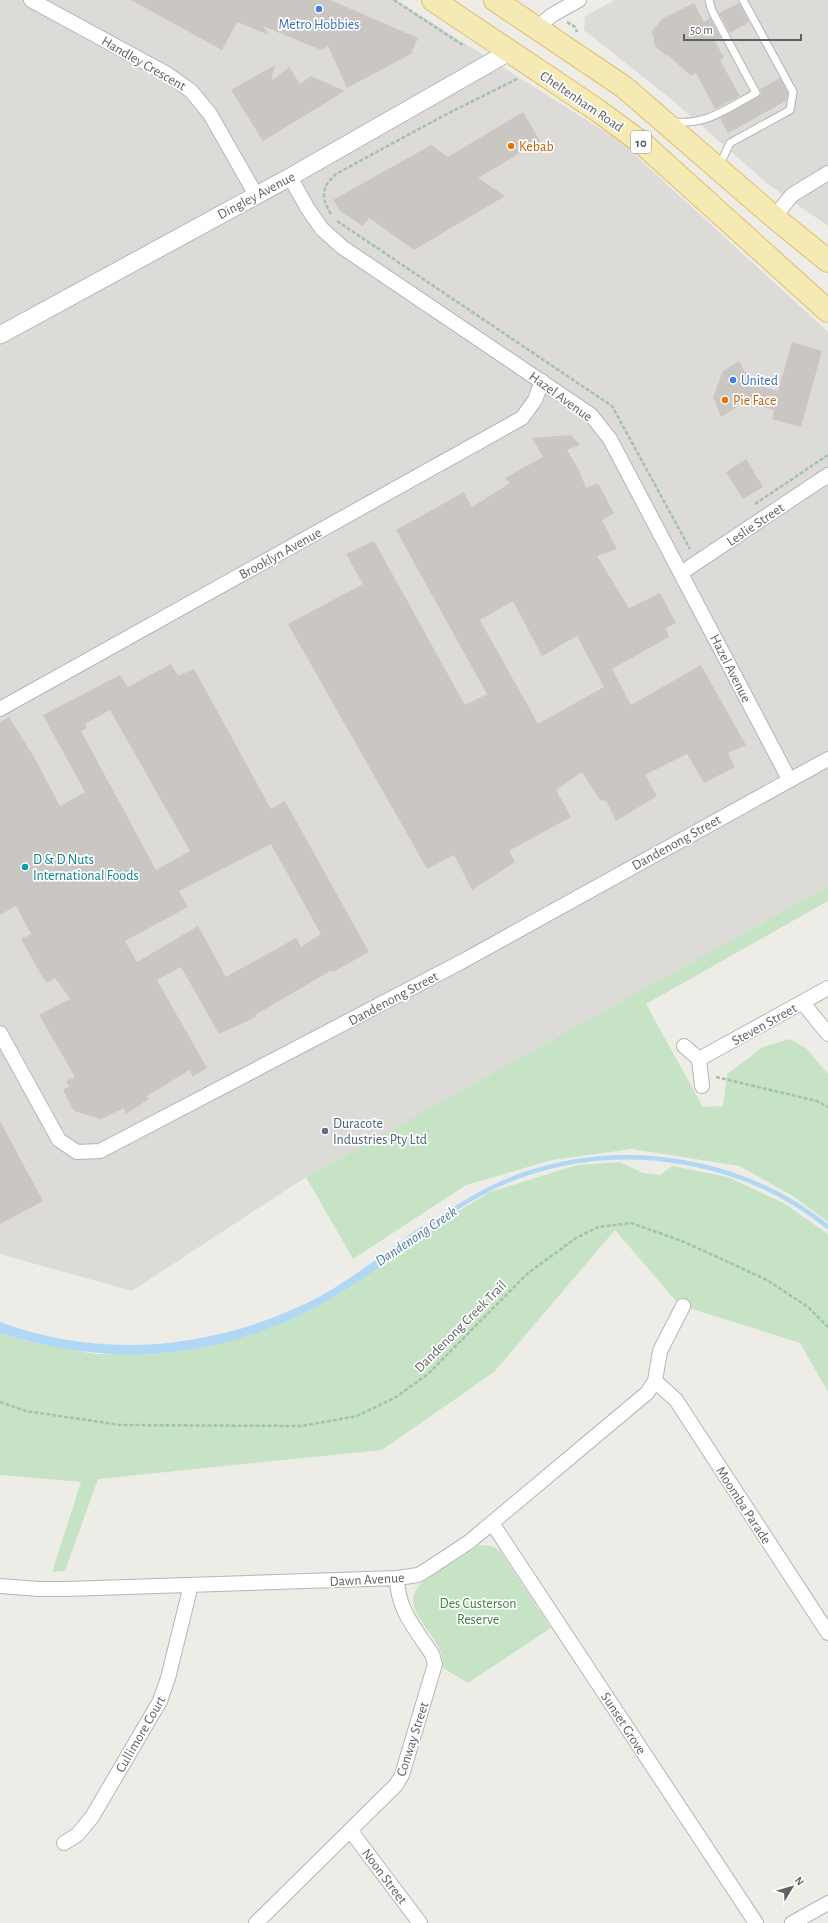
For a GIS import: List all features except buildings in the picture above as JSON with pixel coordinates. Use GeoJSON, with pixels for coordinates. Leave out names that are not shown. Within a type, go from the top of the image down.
{"type":"FeatureCollection","features":[{"type":"Feature","properties":{"kind":"main road","name":"Cheltenham Road"},"geometry":{"type":"LineString","coordinates":[[433,0],[597,110],[642,143],[828,311]]}},
{"type":"Feature","properties":{"kind":"main road","name":"10"},"geometry":{"type":"LineString","coordinates":[[495,0],[544,22],[569,49],[624,87],[774,217],[828,260]]}},
{"type":"Feature","properties":{"kind":"main road"},"geometry":{"type":"LineString","coordinates":[[509,52],[544,22]]}},
{"type":"Feature","properties":{"kind":"street","name":"Handley Crescent"},"geometry":{"type":"LineString","coordinates":[[31,0],[167,74],[191,91],[210,114],[256,195]]}},
{"type":"Feature","properties":{"kind":"street"},"geometry":{"type":"LineString","coordinates":[[544,22],[579,0]]}},
{"type":"Feature","properties":{"kind":"street","name":"Dingley Avenue"},"geometry":{"type":"LineString","coordinates":[[0,335],[290,177],[509,52]]}},
{"type":"Feature","properties":{"kind":"street"},"geometry":{"type":"LineString","coordinates":[[774,217],[792,195],[828,173]]}},
{"type":"Feature","properties":{"kind":"street","name":"Hazel Avenue"},"geometry":{"type":"LineString","coordinates":[[290,177],[308,209],[322,229],[342,247],[591,415],[610,439],[788,779]]}},
{"type":"Feature","properties":{"kind":"street","name":"Brooklyn Avenue"},"geometry":{"type":"LineString","coordinates":[[0,709],[522,418],[535,400],[542,381]]}},
{"type":"Feature","properties":{"kind":"street","name":"Leslie Street"},"geometry":{"type":"LineString","coordinates":[[681,573],[828,476]]}},
{"type":"Feature","properties":{"kind":"street","name":"Dandenong Street"},"geometry":{"type":"LineString","coordinates":[[0,1033],[59,1140],[77,1152],[100,1151],[463,961],[788,779],[828,759]]}},
{"type":"Feature","properties":{"kind":"street","name":"Steven Street"},"geometry":{"type":"LineString","coordinates":[[699,1059],[828,988]]}},
{"type":"Feature","properties":{"kind":"street"},"geometry":{"type":"LineString","coordinates":[[803,1003],[828,1034]]}},
{"type":"Feature","properties":{"kind":"street"},"geometry":{"type":"LineString","coordinates":[[684,1046],[699,1059],[701,1079]]}},
{"type":"Feature","properties":{"kind":"street","name":"Dawn Avenue"},"geometry":{"type":"LineString","coordinates":[[0,1586],[46,1589],[397,1578],[418,1575],[469,1542],[647,1393],[655,1381],[660,1352],[683,1306]]}},
{"type":"Feature","properties":{"kind":"street","name":"Moomba Parade"},"geometry":{"type":"LineString","coordinates":[[655,1381],[676,1400],[828,1633]]}},
{"type":"Feature","properties":{"kind":"street","name":"Sunset Grove"},"geometry":{"type":"LineString","coordinates":[[492,1523],[756,1923]]}},
{"type":"Feature","properties":{"kind":"street","name":"Conway Street"},"geometry":{"type":"LineString","coordinates":[[256,1923],[399,1781],[435,1664],[432,1654],[400,1603],[397,1590],[397,1578]]}},
{"type":"Feature","properties":{"kind":"street","name":"Cullimore Court"},"geometry":{"type":"LineString","coordinates":[[64,1843],[77,1835],[92,1817],[160,1701],[168,1678],[191,1585]]}},
{"type":"Feature","properties":{"kind":"street","name":"Noon Street"},"geometry":{"type":"LineString","coordinates":[[350,1830],[420,1923]]}},
{"type":"Feature","properties":{"kind":"street"},"geometry":{"type":"LineString","coordinates":[[792,1923],[828,1903]]}},
{"type":"Feature","properties":{"kind":"lane"},"geometry":{"type":"LineString","coordinates":[[664,121],[689,123],[708,118],[756,93],[712,11],[710,0]]}},
{"type":"Feature","properties":{"kind":"lane"},"geometry":{"type":"LineString","coordinates":[[718,168],[730,143],[790,110],[793,92],[743,0]]}},
{"type":"Feature","properties":{"kind":"path"},"geometry":{"type":"LineString","coordinates":[[544,22],[575,27],[579,35],[569,49]]}},
{"type":"Feature","properties":{"kind":"path"},"geometry":{"type":"LineString","coordinates":[[538,71],[522,77],[444,116],[336,174],[330,179],[324,189],[323,196],[336,220],[612,406],[698,562]]}},
{"type":"Feature","properties":{"kind":"path"},"geometry":{"type":"LineString","coordinates":[[701,1079],[817,1101],[828,1107]]}},
{"type":"Feature","properties":{"kind":"path","name":"Dandenong Creek Trail"},"geometry":{"type":"LineString","coordinates":[[0,1402],[26,1411],[120,1425],[302,1426],[356,1416],[396,1397],[428,1374],[527,1274],[576,1238],[598,1227],[630,1222],[682,1241],[767,1280],[808,1307],[828,1327]]}},
{"type":"Feature","properties":{"kind":"shaded area"},"geometry":{"type":"Polygon","coordinates":[[[0,0],[396,0],[620,141],[828,332],[828,886],[306,1177],[132,1291],[0,1254],[0,0]]]}},
{"type":"Feature","properties":{"kind":"shaded area"},"geometry":{"type":"Polygon","coordinates":[[[615,0],[828,0],[828,226],[769,185],[672,100],[584,30],[585,16],[615,0]]]}},
{"type":"Feature","properties":{"kind":"green space"},"geometry":{"type":"Polygon","coordinates":[[[828,886],[828,901],[646,1004],[703,1107],[723,1106],[727,1074],[763,1047],[790,1039],[806,1048],[828,1074],[828,1222],[793,1196],[739,1166],[632,1149],[552,1160],[466,1185],[353,1259],[306,1177],[828,886]]]}},
{"type":"Feature","properties":{"kind":"green space"},"geometry":{"type":"Polygon","coordinates":[[[620,1162],[643,1173],[660,1175],[672,1166],[728,1177],[785,1204],[828,1234],[828,1392],[800,1343],[683,1306],[676,1301],[615,1230],[494,1372],[382,1450],[98,1479],[65,1571],[52,1572],[81,1482],[0,1475],[0,1333],[26,1341],[94,1354],[168,1353],[212,1346],[245,1337],[281,1323],[340,1293],[457,1212],[490,1192],[577,1165],[620,1162]]]}},
{"type":"Feature","properties":{"kind":"green space","name":"Des Custerson Reserve"},"geometry":{"type":"Polygon","coordinates":[[[480,1545],[492,1546],[500,1551],[551,1628],[468,1683],[443,1668],[442,1656],[437,1645],[423,1624],[413,1603],[415,1592],[423,1582],[480,1545]]]}},
{"type":"Feature","properties":{"kind":"water"},"geometry":{"type":"Polygon","coordinates":[[[422,1226],[427,1233],[340,1293],[300,1315],[258,1332],[217,1345],[174,1352],[132,1354],[88,1352],[44,1345],[0,1333],[0,1322],[39,1334],[78,1342],[117,1345],[156,1344],[195,1339],[234,1330],[272,1318],[324,1294],[338,1286],[422,1226]]]}},
{"type":"Feature","properties":{"kind":"waterway","name":"Dandenong Creek"},"geometry":{"type":"LineString","coordinates":[[419,1233],[471,1199],[513,1178],[566,1163],[606,1158],[645,1158],[685,1162],[723,1172],[760,1186],[795,1204],[828,1227]]}},
{"type":"Feature","properties":{"kind":"place","name":"Metro Hobbies"},"geometry":{"type":"Point","coordinates":[319,9]}},
{"type":"Feature","properties":{"kind":"place","name":"Kebab"},"geometry":{"type":"Point","coordinates":[511,146]}},
{"type":"Feature","properties":{"kind":"place","name":"United"},"geometry":{"type":"Point","coordinates":[733,380]}},
{"type":"Feature","properties":{"kind":"place","name":"Pie Face"},"geometry":{"type":"Point","coordinates":[725,400]}},
{"type":"Feature","properties":{"kind":"place","name":"D & D Nuts International Foods"},"geometry":{"type":"Point","coordinates":[25,867]}},
{"type":"Feature","properties":{"kind":"place","name":"Duracote Industries Pty Ltd"},"geometry":{"type":"Point","coordinates":[325,1131]}}]}
